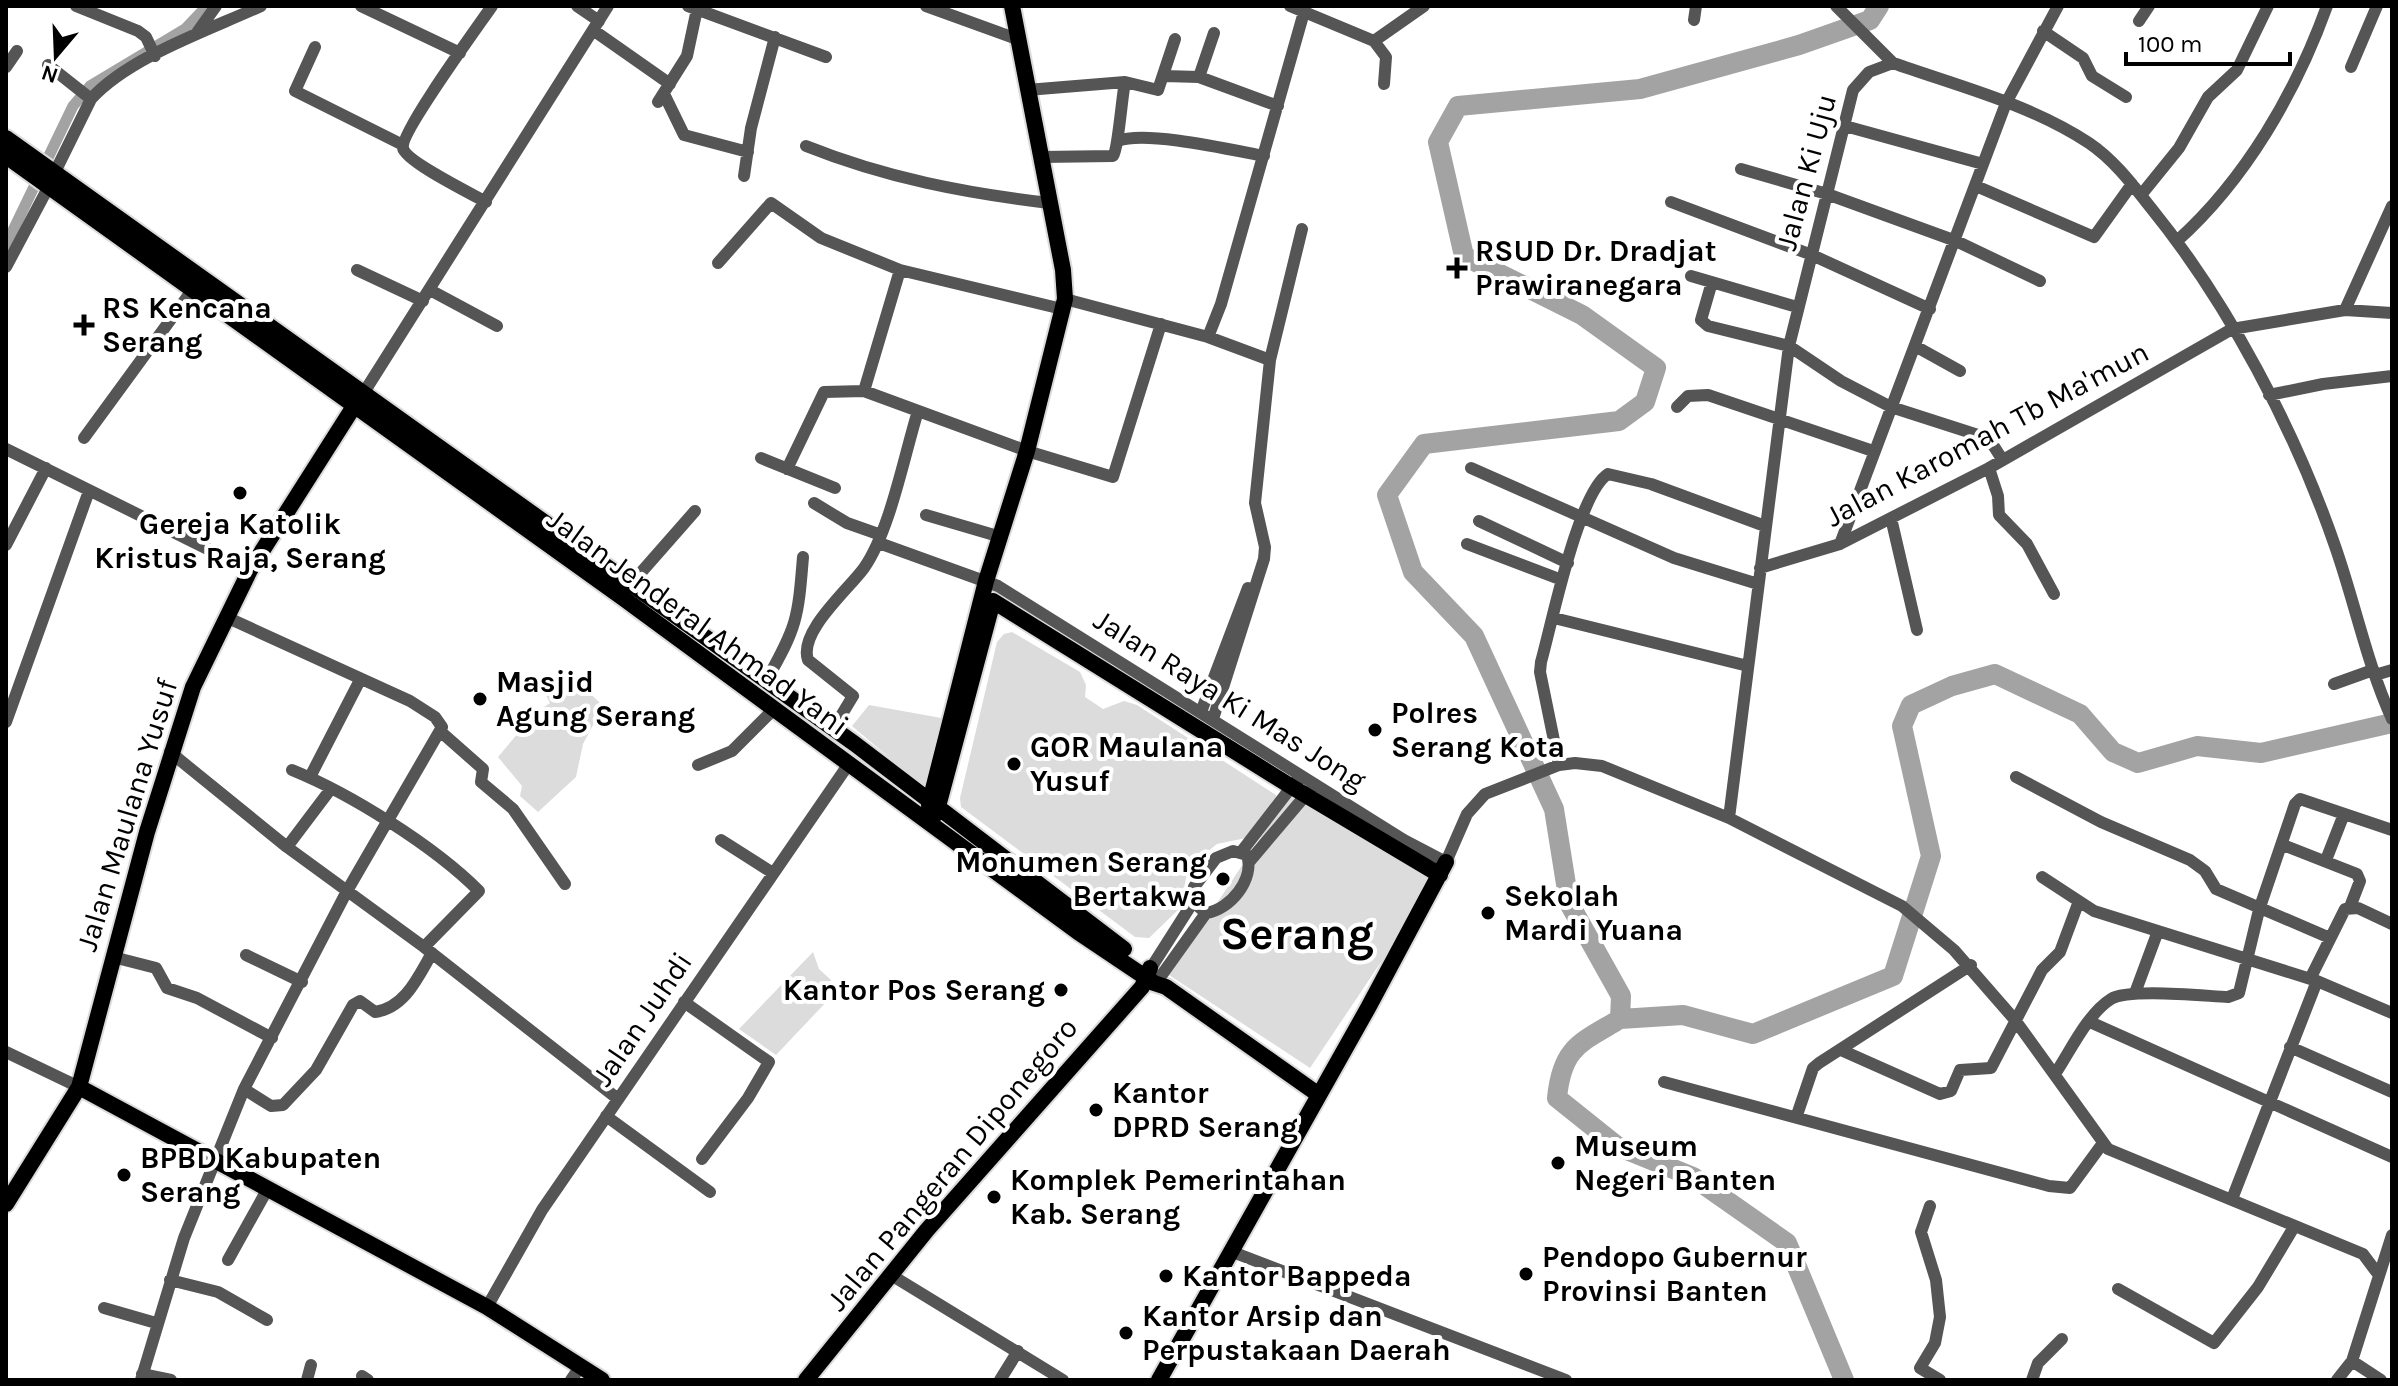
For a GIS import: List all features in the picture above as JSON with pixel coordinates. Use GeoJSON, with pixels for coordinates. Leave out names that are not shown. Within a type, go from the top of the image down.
{"type":"FeatureCollection","features":[{"type":"Feature","properties":{"kind":"main road"},"geometry":{"type":"LineString","coordinates":[[932,827],[933,802],[966,680],[986,581],[1027,451],[1064,304],[1063,270],[1012,6]]}},
{"type":"Feature","properties":{"kind":"main road","name":"Jalan Jenderal Ahmad Yani"},"geometry":{"type":"LineString","coordinates":[[6,138],[47,175],[193,289],[630,585],[734,668],[774,709],[848,765],[932,827],[1319,1095]]}},
{"type":"Feature","properties":{"kind":"main road","name":"Jalan Jenderal Ahmad Yani"},"geometry":{"type":"LineString","coordinates":[[6,156],[47,175],[734,668],[766,681],[833,729],[933,802],[1153,979]]}},
{"type":"Feature","properties":{"kind":"main road","name":"Jalan Maulana Yusuf"},"geometry":{"type":"LineString","coordinates":[[6,1204],[79,1087],[170,752],[193,687],[250,570],[358,400]]}},
{"type":"Feature","properties":{"kind":"main road"},"geometry":{"type":"LineString","coordinates":[[966,680],[993,601],[1066,636],[1303,785],[1443,868],[1230,1251],[1163,1379]]}},
{"type":"Feature","properties":{"kind":"main road","name":"Jalan Pangeran Diponegoro"},"geometry":{"type":"LineString","coordinates":[[806,1380],[891,1275],[1153,979]]}},
{"type":"Feature","properties":{"kind":"main road"},"geometry":{"type":"LineString","coordinates":[[79,1087],[487,1307],[576,1373],[602,1380]]}},
{"type":"Feature","properties":{"kind":"street"},"geometry":{"type":"LineString","coordinates":[[76,6],[138,31],[152,49]]}},
{"type":"Feature","properties":{"kind":"street"},"geometry":{"type":"LineString","coordinates":[[194,37],[216,6]]}},
{"type":"Feature","properties":{"kind":"street"},"geometry":{"type":"LineString","coordinates":[[6,267],[47,175],[89,98],[152,49],[194,37],[261,6]]}},
{"type":"Feature","properties":{"kind":"street"},"geometry":{"type":"LineString","coordinates":[[361,6],[460,53]]}},
{"type":"Feature","properties":{"kind":"street"},"geometry":{"type":"LineString","coordinates":[[486,202],[420,164],[404,152],[403,145],[492,6]]}},
{"type":"Feature","properties":{"kind":"street"},"geometry":{"type":"LineString","coordinates":[[577,6],[664,93],[684,135],[748,152]]}},
{"type":"Feature","properties":{"kind":"street"},"geometry":{"type":"LineString","coordinates":[[358,400],[427,296],[608,6]]}},
{"type":"Feature","properties":{"kind":"street"},"geometry":{"type":"LineString","coordinates":[[926,6],[1020,40]]}},
{"type":"Feature","properties":{"kind":"street"},"geometry":{"type":"LineString","coordinates":[[1290,6],[1374,41],[1386,57],[1384,84]]}},
{"type":"Feature","properties":{"kind":"street"},"geometry":{"type":"LineString","coordinates":[[1374,41],[1424,6]]}},
{"type":"Feature","properties":{"kind":"street"},"geometry":{"type":"LineString","coordinates":[[1694,20],[1696,6]]}},
{"type":"Feature","properties":{"kind":"street"},"geometry":{"type":"LineString","coordinates":[[1836,6],[1893,63],[2006,103],[2087,141],[2104,153],[2177,241],[2257,368],[2334,543],[2390,716]]}},
{"type":"Feature","properties":{"kind":"street"},"geometry":{"type":"LineString","coordinates":[[1840,544],[2006,103],[2058,6]]}},
{"type":"Feature","properties":{"kind":"street"},"geometry":{"type":"LineString","coordinates":[[2139,21],[2149,6]]}},
{"type":"Feature","properties":{"kind":"street"},"geometry":{"type":"LineString","coordinates":[[1976,186],[2094,237],[2179,148],[2208,97],[2237,70],[2268,6]]}},
{"type":"Feature","properties":{"kind":"street"},"geometry":{"type":"LineString","coordinates":[[2177,241],[2215,202],[2270,127],[2305,61],[2327,6]]}},
{"type":"Feature","properties":{"kind":"street"},"geometry":{"type":"LineString","coordinates":[[2351,67],[2377,6]]}},
{"type":"Feature","properties":{"kind":"street"},"geometry":{"type":"LineString","coordinates":[[664,93],[687,56],[692,8],[826,57]]}},
{"type":"Feature","properties":{"kind":"street"},"geometry":{"type":"LineString","coordinates":[[1208,337],[1264,156],[1304,12]]}},
{"type":"Feature","properties":{"kind":"street"},"geometry":{"type":"LineString","coordinates":[[2043,31],[2083,58],[2092,76],[2126,97]]}},
{"type":"Feature","properties":{"kind":"street"},"geometry":{"type":"LineString","coordinates":[[1199,77],[1214,33]]}},
{"type":"Feature","properties":{"kind":"street"},"geometry":{"type":"LineString","coordinates":[[744,176],[775,37]]}},
{"type":"Feature","properties":{"kind":"street"},"geometry":{"type":"LineString","coordinates":[[1027,90],[1125,82],[1158,90],[1175,39]]}},
{"type":"Feature","properties":{"kind":"street"},"geometry":{"type":"LineString","coordinates":[[315,47],[295,91],[403,145]]}},
{"type":"Feature","properties":{"kind":"street"},"geometry":{"type":"LineString","coordinates":[[6,67],[17,51]]}},
{"type":"Feature","properties":{"kind":"street","name":"Jalan Ki Uju"},"geometry":{"type":"LineString","coordinates":[[1729,818],[1765,526],[1797,307],[1853,90],[1859,80],[1893,63]]}},
{"type":"Feature","properties":{"kind":"street"},"geometry":{"type":"LineString","coordinates":[[48,65],[89,98]]}},
{"type":"Feature","properties":{"kind":"street"},"geometry":{"type":"LineString","coordinates":[[1164,76],[1199,77],[1278,106]]}},
{"type":"Feature","properties":{"kind":"street"},"geometry":{"type":"LineString","coordinates":[[1041,157],[1113,156],[1118,141],[1117,121],[1125,82]]}},
{"type":"Feature","properties":{"kind":"street"},"geometry":{"type":"LineString","coordinates":[[1845,126],[1983,164]]}},
{"type":"Feature","properties":{"kind":"street"},"geometry":{"type":"LineString","coordinates":[[1118,141],[1130,137],[1190,143],[1264,156]]}},
{"type":"Feature","properties":{"kind":"street"},"geometry":{"type":"LineString","coordinates":[[806,146],[853,165],[934,187],[1049,203]]}},
{"type":"Feature","properties":{"kind":"street"},"geometry":{"type":"LineString","coordinates":[[1741,169],[1827,194],[1956,241],[2040,281]]}},
{"type":"Feature","properties":{"kind":"street"},"geometry":{"type":"LineString","coordinates":[[1671,202],[1812,255],[1930,309]]}},
{"type":"Feature","properties":{"kind":"street"},"geometry":{"type":"LineString","coordinates":[[718,263],[771,203],[821,238],[900,270],[1161,324],[1270,360]]}},
{"type":"Feature","properties":{"kind":"street"},"geometry":{"type":"LineString","coordinates":[[2345,310],[2392,208]]}},
{"type":"Feature","properties":{"kind":"street"},"geometry":{"type":"LineString","coordinates":[[1207,715],[1253,574],[1264,559],[1265,547],[1255,503],[1270,360],[1302,229]]}},
{"type":"Feature","properties":{"kind":"street"},"geometry":{"type":"LineString","coordinates":[[357,270],[497,326]]}},
{"type":"Feature","properties":{"kind":"street"},"geometry":{"type":"LineString","coordinates":[[864,391],[900,270]]}},
{"type":"Feature","properties":{"kind":"street"},"geometry":{"type":"LineString","coordinates":[[1691,276],[1797,307]]}},
{"type":"Feature","properties":{"kind":"street"},"geometry":{"type":"LineString","coordinates":[[1712,282],[1701,320],[1704,324],[1789,346],[1841,381],[1891,407],[1978,435],[1993,445],[2002,459]]}},
{"type":"Feature","properties":{"kind":"street"},"geometry":{"type":"LineString","coordinates":[[84,438],[193,289]]}},
{"type":"Feature","properties":{"kind":"street","name":"Jalan Karomah Tb Ma'mun"},"geometry":{"type":"LineString","coordinates":[[1760,568],[1840,544],[1989,468],[2232,329],[2345,310],[2392,313]]}},
{"type":"Feature","properties":{"kind":"street"},"geometry":{"type":"LineString","coordinates":[[787,469],[824,392],[864,391],[1027,451],[1115,476],[1161,324]]}},
{"type":"Feature","properties":{"kind":"street"},"geometry":{"type":"LineString","coordinates":[[1915,346],[1960,371]]}},
{"type":"Feature","properties":{"kind":"street"},"geometry":{"type":"LineString","coordinates":[[2269,395],[2323,384],[2392,376]]}},
{"type":"Feature","properties":{"kind":"street"},"geometry":{"type":"LineString","coordinates":[[1677,407],[1688,396],[1708,395],[1873,451]]}},
{"type":"Feature","properties":{"kind":"street"},"geometry":{"type":"LineString","coordinates":[[833,729],[853,696],[808,660],[807,647],[828,609],[866,566],[880,539],[918,411]]}},
{"type":"Feature","properties":{"kind":"street"},"geometry":{"type":"LineString","coordinates":[[6,449],[250,570]]}},
{"type":"Feature","properties":{"kind":"street"},"geometry":{"type":"LineString","coordinates":[[761,458],[835,488]]}},
{"type":"Feature","properties":{"kind":"street"},"geometry":{"type":"LineString","coordinates":[[6,545],[46,468]]}},
{"type":"Feature","properties":{"kind":"street"},"geometry":{"type":"LineString","coordinates":[[1471,468],[1582,520],[1674,558],[1758,584]]}},
{"type":"Feature","properties":{"kind":"street"},"geometry":{"type":"LineString","coordinates":[[1989,468],[1998,496],[1999,515],[2027,544],[2054,594]]}},
{"type":"Feature","properties":{"kind":"street"},"geometry":{"type":"LineString","coordinates":[[1554,766],[1540,672],[1562,580],[1582,520],[1600,480],[1608,474],[1651,484],[1765,526]]}},
{"type":"Feature","properties":{"kind":"street"},"geometry":{"type":"LineString","coordinates":[[6,722],[89,491]]}},
{"type":"Feature","properties":{"kind":"street","name":"Jalan Raya Ki Mas Jong"},"geometry":{"type":"LineString","coordinates":[[814,503],[880,539],[986,581],[1066,636],[1207,715],[1303,785]]}},
{"type":"Feature","properties":{"kind":"street"},"geometry":{"type":"LineString","coordinates":[[630,585],[695,511]]}},
{"type":"Feature","properties":{"kind":"street"},"geometry":{"type":"LineString","coordinates":[[926,515],[1001,537]]}},
{"type":"Feature","properties":{"kind":"street"},"geometry":{"type":"LineString","coordinates":[[1891,518],[1917,630]]}},
{"type":"Feature","properties":{"kind":"street"},"geometry":{"type":"LineString","coordinates":[[1479,521],[1568,563]]}},
{"type":"Feature","properties":{"kind":"street"},"geometry":{"type":"LineString","coordinates":[[1467,544],[1562,580]]}},
{"type":"Feature","properties":{"kind":"street"},"geometry":{"type":"LineString","coordinates":[[766,681],[794,631],[803,557]]}},
{"type":"Feature","properties":{"kind":"street"},"geometry":{"type":"LineString","coordinates":[[226,617],[410,701],[435,717],[441,732],[483,769],[481,782],[513,809],[565,884]]}},
{"type":"Feature","properties":{"kind":"street"},"geometry":{"type":"LineString","coordinates":[[1554,618],[1748,666]]}},
{"type":"Feature","properties":{"kind":"street"},"geometry":{"type":"LineString","coordinates":[[2334,684],[2392,670]]}},
{"type":"Feature","properties":{"kind":"street"},"geometry":{"type":"LineString","coordinates":[[310,777],[360,680]]}},
{"type":"Feature","properties":{"kind":"street"},"geometry":{"type":"LineString","coordinates":[[698,765],[732,751],[774,709]]}},
{"type":"Feature","properties":{"kind":"street"},"geometry":{"type":"LineString","coordinates":[[171,1380],[142,1377],[170,1280],[214,1160],[244,1089],[347,891],[441,732]]}},
{"type":"Feature","properties":{"kind":"street"},"geometry":{"type":"LineString","coordinates":[[170,752],[287,847],[428,950],[618,1099]]}},
{"type":"Feature","properties":{"kind":"street"},"geometry":{"type":"LineString","coordinates":[[1443,868],[1467,814],[1485,794],[1554,766],[1575,763],[1602,766],[1729,818],[1902,906],[1954,950],[1971,965],[2015,1020],[2103,1143],[2119,1156],[2363,1254],[2378,1274]]}},
{"type":"Feature","properties":{"kind":"street","name":"Jalan Juhdi"},"geometry":{"type":"LineString","coordinates":[[487,1307],[542,1210],[848,765]]}},
{"type":"Feature","properties":{"kind":"street"},"geometry":{"type":"LineString","coordinates":[[244,1089],[271,1106],[283,1105],[316,1070],[353,1005],[360,1001],[375,1012],[389,1010],[410,990],[428,950],[479,891],[451,863],[310,777],[292,770]]}},
{"type":"Feature","properties":{"kind":"street"},"geometry":{"type":"LineString","coordinates":[[2016,777],[2101,822],[2190,860],[2205,871],[2216,889],[2330,938]]}},
{"type":"Feature","properties":{"kind":"street"},"geometry":{"type":"LineString","coordinates":[[1153,979],[1206,913],[1224,908],[1248,876],[1246,856],[1303,785]]}},
{"type":"Feature","properties":{"kind":"street"},"geometry":{"type":"LineString","coordinates":[[287,847],[330,790]]}},
{"type":"Feature","properties":{"kind":"street"},"geometry":{"type":"LineString","coordinates":[[2055,1074],[2090,1022],[2113,997],[2135,993],[2235,995],[2243,988],[2259,910],[2295,804],[2300,799],[2387,827],[2392,813]]}},
{"type":"Feature","properties":{"kind":"street"},"geometry":{"type":"LineString","coordinates":[[2326,860],[2344,814]]}},
{"type":"Feature","properties":{"kind":"street"},"geometry":{"type":"LineString","coordinates":[[721,840],[773,873]]}},
{"type":"Feature","properties":{"kind":"street"},"geometry":{"type":"LineString","coordinates":[[2232,1199],[2330,938],[2342,913],[2350,907],[2359,877],[2353,870],[2283,845]]}},
{"type":"Feature","properties":{"kind":"street"},"geometry":{"type":"LineString","coordinates":[[1153,979],[1193,902],[1194,887],[1224,852],[1246,856]]}},
{"type":"Feature","properties":{"kind":"street"},"geometry":{"type":"LineString","coordinates":[[2042,877],[2094,911],[2314,980],[2392,1013]]}},
{"type":"Feature","properties":{"kind":"street"},"geometry":{"type":"LineString","coordinates":[[1841,1050],[1881,1070],[1946,1094],[1960,1070],[1991,1068],[2042,970],[2060,952],[2079,901]]}},
{"type":"Feature","properties":{"kind":"street"},"geometry":{"type":"LineString","coordinates":[[1193,902],[1206,913]]}},
{"type":"Feature","properties":{"kind":"street"},"geometry":{"type":"LineString","coordinates":[[2350,907],[2392,924]]}},
{"type":"Feature","properties":{"kind":"street"},"geometry":{"type":"LineString","coordinates":[[2135,993],[2158,931]]}},
{"type":"Feature","properties":{"kind":"street"},"geometry":{"type":"LineString","coordinates":[[246,955],[302,982]]}},
{"type":"Feature","properties":{"kind":"street"},"geometry":{"type":"LineString","coordinates":[[113,957],[156,968],[167,988],[197,998],[272,1038]]}},
{"type":"Feature","properties":{"kind":"street"},"geometry":{"type":"LineString","coordinates":[[1797,1115],[1813,1068],[1971,965]]}},
{"type":"Feature","properties":{"kind":"street"},"geometry":{"type":"LineString","coordinates":[[684,1002],[769,1062],[748,1098],[702,1159]]}},
{"type":"Feature","properties":{"kind":"street"},"geometry":{"type":"LineString","coordinates":[[2090,1022],[2392,1157]]}},
{"type":"Feature","properties":{"kind":"street"},"geometry":{"type":"LineString","coordinates":[[2290,1047],[2392,1092]]}},
{"type":"Feature","properties":{"kind":"street"},"geometry":{"type":"LineString","coordinates":[[6,1052],[79,1087]]}},
{"type":"Feature","properties":{"kind":"street"},"geometry":{"type":"LineString","coordinates":[[1664,1082],[2061,1187],[2070,1188],[2103,1143]]}},
{"type":"Feature","properties":{"kind":"street"},"geometry":{"type":"LineString","coordinates":[[606,1116],[710,1192]]}},
{"type":"Feature","properties":{"kind":"street"},"geometry":{"type":"LineString","coordinates":[[228,1260],[267,1190]]}},
{"type":"Feature","properties":{"kind":"street"},"geometry":{"type":"LineString","coordinates":[[1912,1380],[1935,1343],[1940,1317],[1936,1280],[1921,1232],[1930,1206]]}},
{"type":"Feature","properties":{"kind":"street"},"geometry":{"type":"LineString","coordinates":[[2118,1289],[2204,1341],[2214,1343],[2258,1287],[2294,1227]]}},
{"type":"Feature","properties":{"kind":"street"},"geometry":{"type":"LineString","coordinates":[[2337,1380],[2352,1361],[2392,1235]]}},
{"type":"Feature","properties":{"kind":"street"},"geometry":{"type":"LineString","coordinates":[[1230,1251],[1566,1380]]}},
{"type":"Feature","properties":{"kind":"street"},"geometry":{"type":"LineString","coordinates":[[891,1275],[1063,1380]]}},
{"type":"Feature","properties":{"kind":"street"},"geometry":{"type":"LineString","coordinates":[[170,1280],[218,1292],[267,1320]]}},
{"type":"Feature","properties":{"kind":"street"},"geometry":{"type":"LineString","coordinates":[[104,1308],[156,1323]]}},
{"type":"Feature","properties":{"kind":"street"},"geometry":{"type":"LineString","coordinates":[[2032,1380],[2038,1363],[2062,1339]]}},
{"type":"Feature","properties":{"kind":"street"},"geometry":{"type":"LineString","coordinates":[[1000,1380],[1018,1351]]}},
{"type":"Feature","properties":{"kind":"street"},"geometry":{"type":"LineString","coordinates":[[2352,1361],[2381,1380]]}},
{"type":"Feature","properties":{"kind":"street"},"geometry":{"type":"LineString","coordinates":[[307,1380],[311,1365]]}},
{"type":"Feature","properties":{"kind":"street"},"geometry":{"type":"LineString","coordinates":[[1920,1368],[1940,1380]]}},
{"type":"Feature","properties":{"kind":"shaded area"},"geometry":{"type":"Polygon","coordinates":[[[1012,632],[1080,672],[1086,685],[1085,697],[1103,709],[1124,701],[1137,705],[1276,795],[1277,801],[1246,838],[1217,844],[1196,861],[1187,873],[1180,908],[1149,938],[1135,937],[961,807],[960,798],[997,642],[1004,634],[1012,632]]]}},
{"type":"Feature","properties":{"kind":"shaded area"},"geometry":{"type":"Polygon","coordinates":[[[564,668],[603,706],[583,744],[576,777],[538,812],[520,796],[522,786],[498,757],[535,713],[550,703],[546,695],[564,668]]]}},
{"type":"Feature","properties":{"kind":"shaded area"},"geometry":{"type":"Polygon","coordinates":[[[869,705],[947,719],[924,787],[852,726],[869,705]]]}},
{"type":"Feature","properties":{"kind":"shaded area"},"geometry":{"type":"Polygon","coordinates":[[[1303,774],[1444,868],[1310,1068],[1169,975],[1303,774]]]}},
{"type":"Feature","properties":{"kind":"shaded area"},"geometry":{"type":"Polygon","coordinates":[[[813,952],[819,969],[831,980],[831,997],[776,1055],[739,1029],[813,952]]]}},
{"type":"Feature","properties":{"kind":"waterway"},"geometry":{"type":"LineString","coordinates":[[6,245],[73,106],[90,86],[185,29],[207,6]]}},
{"type":"Feature","properties":{"kind":"waterway"},"geometry":{"type":"LineString","coordinates":[[1844,1380],[1787,1243],[1693,1177],[1617,1146],[1557,1098],[1563,1068],[1569,1057],[1584,1041],[1620,1019],[1621,996],[1569,903],[1554,809],[1474,636],[1413,572],[1387,495],[1424,444],[1619,421],[1645,402],[1656,368],[1582,315],[1464,256],[1438,142],[1458,106],[1640,89],[1799,45],[1870,20],[1879,6]]}},
{"type":"Feature","properties":{"kind":"waterway"},"geometry":{"type":"LineString","coordinates":[[1620,1019],[1683,1015],[1753,1034],[1893,976],[1931,856],[1902,726],[1911,705],[1952,686],[1995,674],[2080,714],[2113,752],[2138,763],[2197,746],[2261,753],[2392,723]]}},
{"type":"Feature","properties":{"kind":"place","name":"RSUD Dr. Dradjat Prawiranegara"},"geometry":{"type":"Point","coordinates":[1457,268]}},
{"type":"Feature","properties":{"kind":"place","name":"RS Kencana Serang"},"geometry":{"type":"Point","coordinates":[84,325]}},
{"type":"Feature","properties":{"kind":"place","name":"Gereja Katolik Kristus Raja, Serang"},"geometry":{"type":"Point","coordinates":[240,493]}},
{"type":"Feature","properties":{"kind":"place","name":"Masjid Agung Serang"},"geometry":{"type":"Point","coordinates":[480,699]}},
{"type":"Feature","properties":{"kind":"place","name":"Polres Serang Kota"},"geometry":{"type":"Point","coordinates":[1375,730]}},
{"type":"Feature","properties":{"kind":"place","name":"GOR Maulana Yusuf"},"geometry":{"type":"Point","coordinates":[1014,764]}},
{"type":"Feature","properties":{"kind":"place","name":"Monumen Serang Bertakwa"},"geometry":{"type":"Point","coordinates":[1223,879]}},
{"type":"Feature","properties":{"kind":"place","name":"Sekolah Mardi Yuana"},"geometry":{"type":"Point","coordinates":[1488,913]}},
{"type":"Feature","properties":{"kind":"place","name":"Kantor Pos Serang"},"geometry":{"type":"Point","coordinates":[1061,990]}},
{"type":"Feature","properties":{"kind":"place","name":"Kantor DPRD Serang"},"geometry":{"type":"Point","coordinates":[1096,1110]}},
{"type":"Feature","properties":{"kind":"place","name":"Museum Negeri Banten"},"geometry":{"type":"Point","coordinates":[1558,1163]}},
{"type":"Feature","properties":{"kind":"place","name":"BPBD Kabupaten Serang"},"geometry":{"type":"Point","coordinates":[124,1175]}},
{"type":"Feature","properties":{"kind":"place","name":"Komplek Pemerintahan Kab. Serang"},"geometry":{"type":"Point","coordinates":[994,1197]}},
{"type":"Feature","properties":{"kind":"place","name":"Pendopo Gubernur Provinsi Banten"},"geometry":{"type":"Point","coordinates":[1526,1274]}},
{"type":"Feature","properties":{"kind":"place","name":"Kantor Bappeda"},"geometry":{"type":"Point","coordinates":[1166,1276]}},
{"type":"Feature","properties":{"kind":"place","name":"Kantor Arsip dan Perpustakaan Daerah"},"geometry":{"type":"Point","coordinates":[1126,1333]}},
{"type":"Feature","properties":{"kind":"district","name":"Serang"},"geometry":{"type":"Point","coordinates":[1297,933]}}]}
